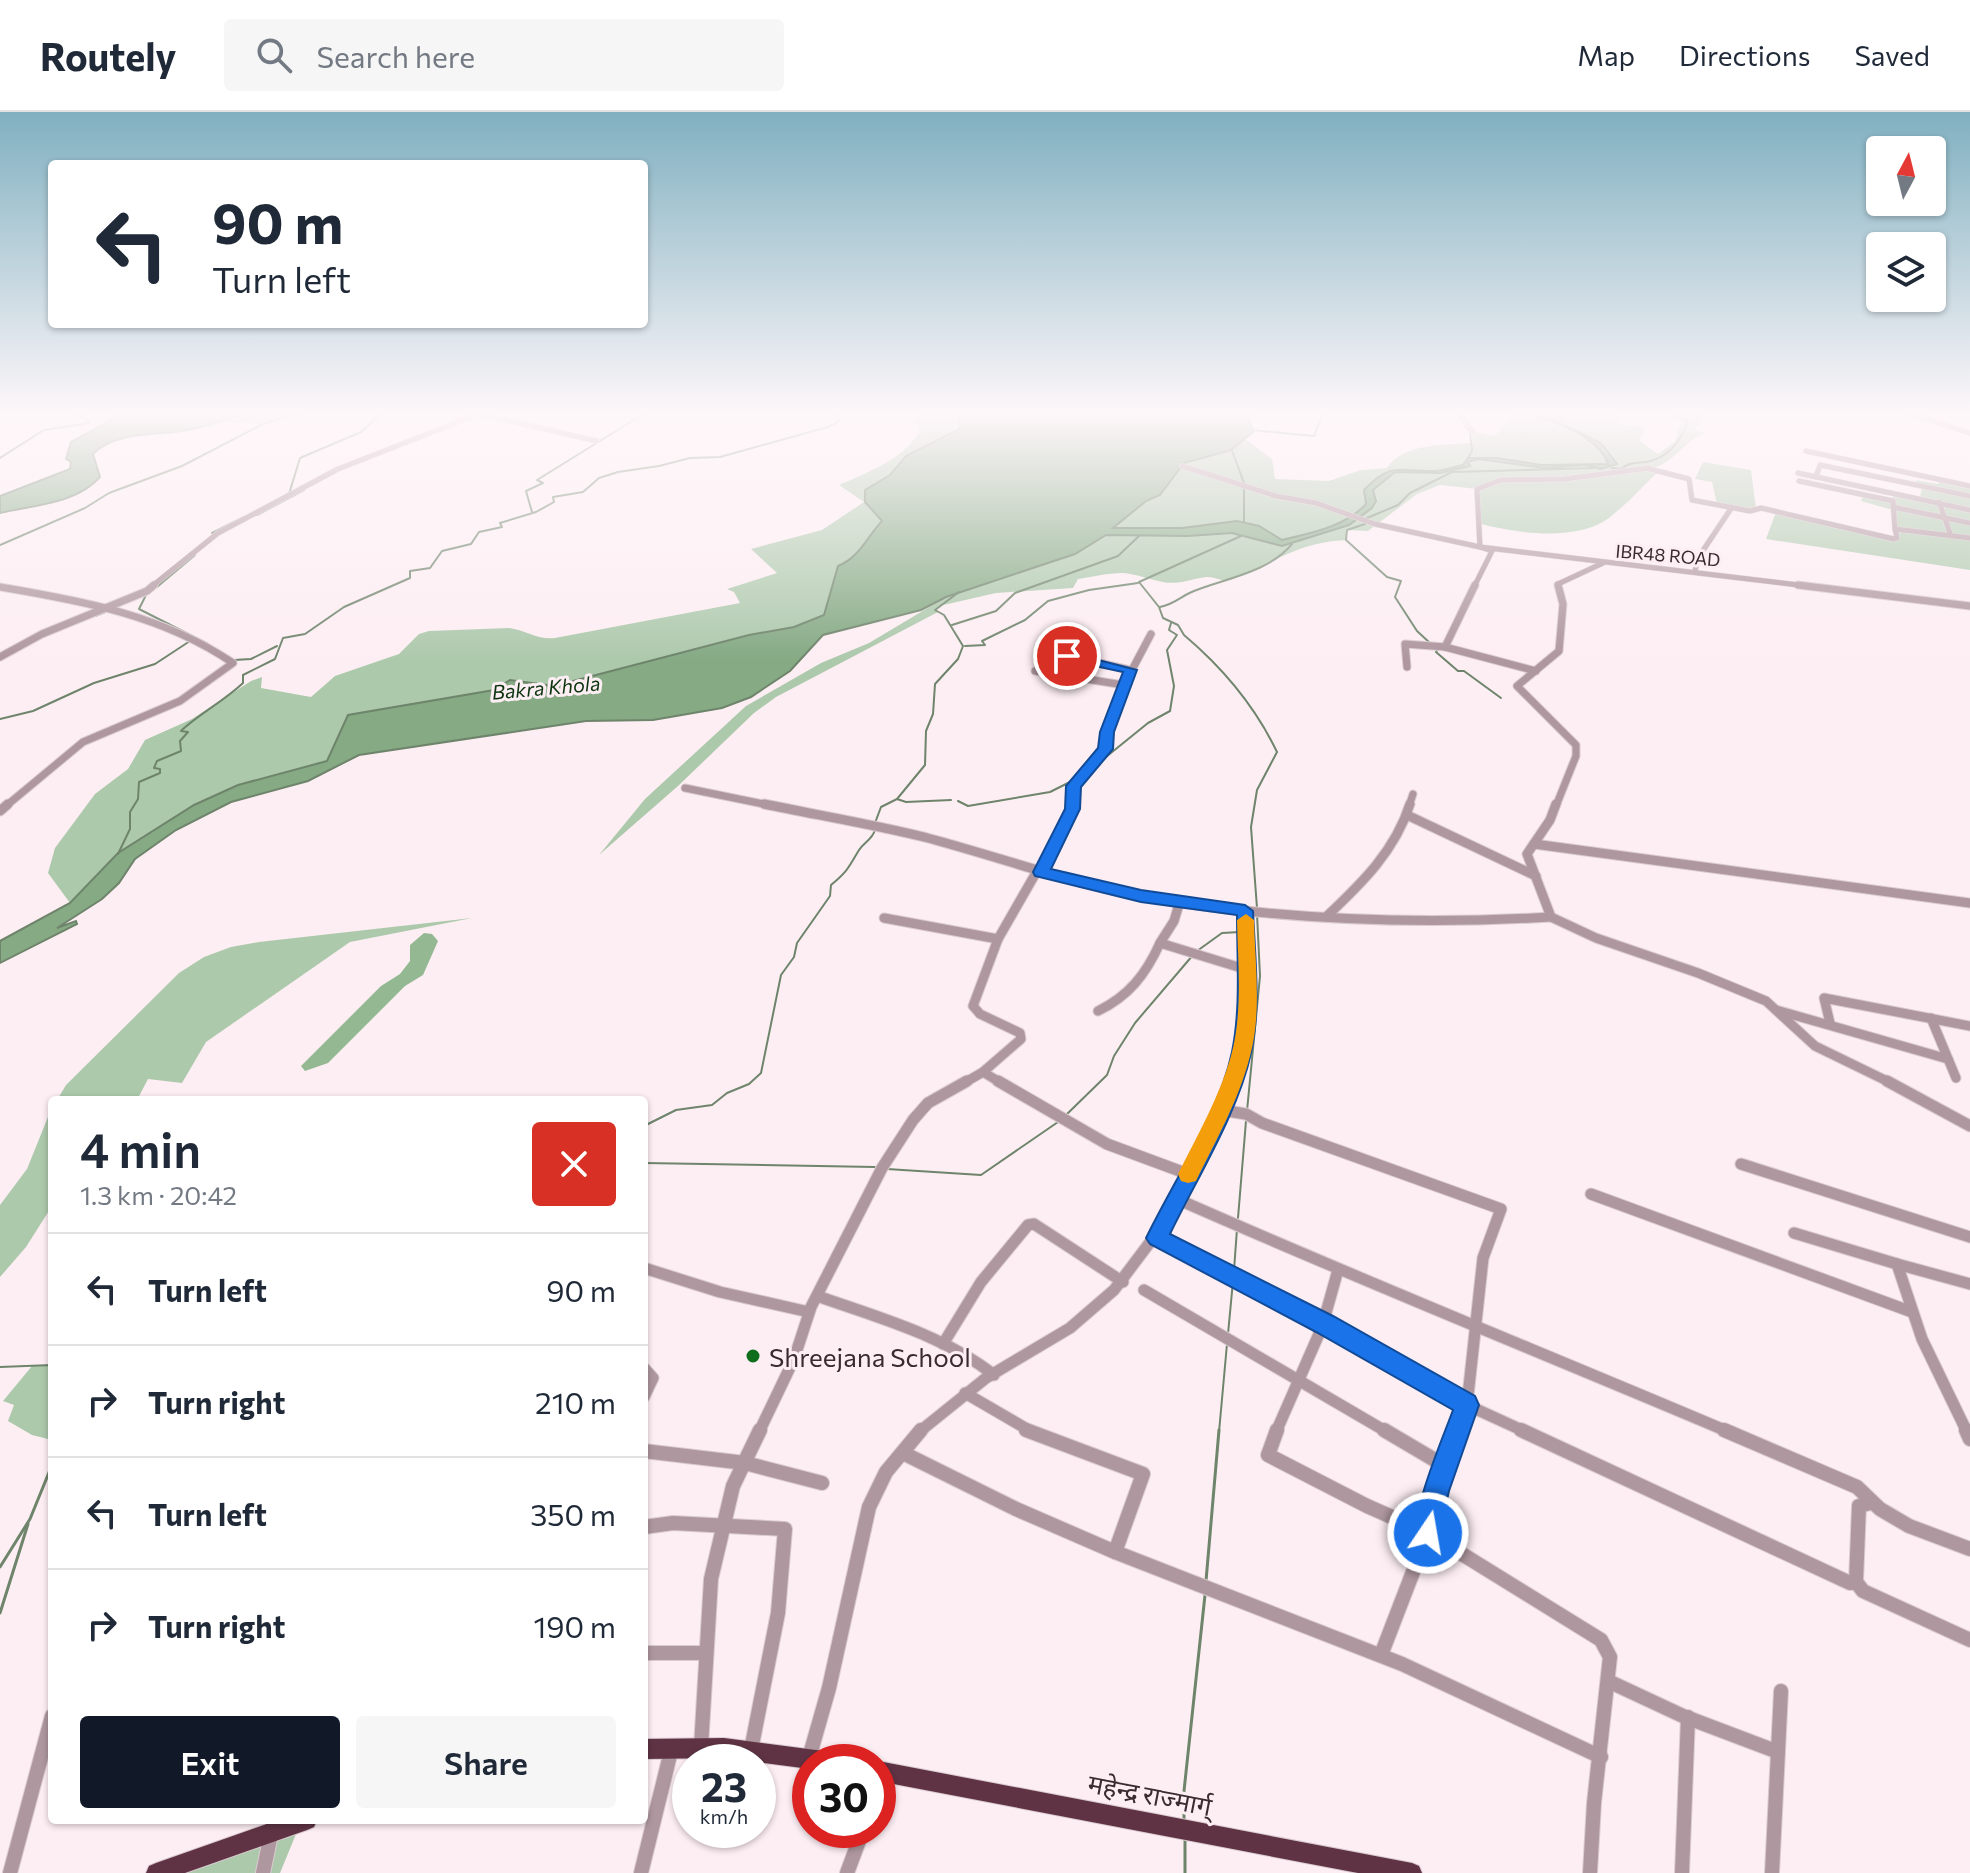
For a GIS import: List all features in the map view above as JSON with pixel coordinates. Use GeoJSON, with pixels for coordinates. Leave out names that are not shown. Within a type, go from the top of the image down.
{"type":"FeatureCollection","features":[{"type":"Feature","properties":{"kind":"highway"},"geometry":{"type":"LineString","coordinates":[[648,1749],[672,1747]]}},
{"type":"Feature","properties":{"kind":"highway","name":"महेन्द्र राज्मार्ग्"},"geometry":{"type":"LineString","coordinates":[[896,1780],[1412,1873]]}},
{"type":"Feature","properties":{"kind":"highway"},"geometry":{"type":"LineString","coordinates":[[156,1873],[273,1826]]}},
{"type":"Feature","properties":{"kind":"street"},"geometry":{"type":"LineString","coordinates":[[0,657],[42,634],[154,587],[195,550],[237,521],[293,495]]}},
{"type":"Feature","properties":{"kind":"street","name":"IBR48 ROAD"},"geometry":{"type":"LineString","coordinates":[[1273,495],[1316,503],[1362,519],[1480,547],[1970,606]]}},
{"type":"Feature","properties":{"kind":"street"},"geometry":{"type":"LineString","coordinates":[[1446,647],[1492,551],[1480,547],[1477,495]]}},
{"type":"Feature","properties":{"kind":"street"},"geometry":{"type":"LineString","coordinates":[[1691,495],[1692,500],[1750,511],[1761,508],[1894,539],[1897,538],[1893,495]]}},
{"type":"Feature","properties":{"kind":"street"},"geometry":{"type":"LineString","coordinates":[[1857,495],[1970,523]]}},
{"type":"Feature","properties":{"kind":"street"},"geometry":{"type":"LineString","coordinates":[[1904,495],[1970,510]]}},
{"type":"Feature","properties":{"kind":"street"},"geometry":{"type":"LineString","coordinates":[[1939,502],[1951,536]]}},
{"type":"Feature","properties":{"kind":"street"},"geometry":{"type":"LineString","coordinates":[[1695,571],[1698,558],[1732,507]]}},
{"type":"Feature","properties":{"kind":"street"},"geometry":{"type":"LineString","coordinates":[[1895,529],[1970,538]]}},
{"type":"Feature","properties":{"kind":"street"},"geometry":{"type":"LineString","coordinates":[[1551,917],[1527,854],[1550,820],[1576,756],[1576,745],[1517,686],[1559,651],[1563,604],[1558,584],[1603,563]]}},
{"type":"Feature","properties":{"kind":"street"},"geometry":{"type":"LineString","coordinates":[[0,587],[112,607],[180,630],[233,663],[180,701],[83,742],[0,811]]}},
{"type":"Feature","properties":{"kind":"street"},"geometry":{"type":"LineString","coordinates":[[701,1744],[711,1579],[733,1486],[794,1359],[809,1312],[882,1168],[913,1120],[928,1103],[983,1072],[1021,1039],[1020,1033],[980,1014],[973,1006],[998,939],[1039,872],[1072,809],[1074,786],[1106,749],[1107,732],[1124,685],[1151,634]]}},
{"type":"Feature","properties":{"kind":"street"},"geometry":{"type":"LineString","coordinates":[[1407,667],[1405,644],[1446,647],[1536,671]]}},
{"type":"Feature","properties":{"kind":"street"},"geometry":{"type":"LineString","coordinates":[[1050,652],[1130,670]]}},
{"type":"Feature","properties":{"kind":"street"},"geometry":{"type":"LineString","coordinates":[[1035,671],[1124,685]]}},
{"type":"Feature","properties":{"kind":"street"},"geometry":{"type":"LineString","coordinates":[[685,788],[923,837],[1039,872],[1118,891],[1245,911],[1450,923],[1551,917],[1596,938],[1698,973],[1766,1001],[1815,1046],[1894,1084],[1970,1126]]}},
{"type":"Feature","properties":{"kind":"street"},"geometry":{"type":"LineString","coordinates":[[1327,916],[1388,855],[1407,815],[1413,794]]}},
{"type":"Feature","properties":{"kind":"street"},"geometry":{"type":"LineString","coordinates":[[1407,815],[1536,876]]}},
{"type":"Feature","properties":{"kind":"street"},"geometry":{"type":"LineString","coordinates":[[1534,844],[1970,903]]}},
{"type":"Feature","properties":{"kind":"street"},"geometry":{"type":"LineString","coordinates":[[1098,1011],[1122,1000],[1133,989],[1174,921],[1180,901]]}},
{"type":"Feature","properties":{"kind":"street"},"geometry":{"type":"LineString","coordinates":[[812,1744],[865,1522],[887,1470],[929,1423],[965,1393],[1068,1330],[1123,1282],[1157,1238],[1221,1110],[1241,1055],[1247,1014],[1245,911]]}},
{"type":"Feature","properties":{"kind":"street"},"geometry":{"type":"LineString","coordinates":[[884,918],[998,939]]}},
{"type":"Feature","properties":{"kind":"street"},"geometry":{"type":"LineString","coordinates":[[1160,943],[1248,970]]}},
{"type":"Feature","properties":{"kind":"street"},"geometry":{"type":"LineString","coordinates":[[1830,1023],[1824,998],[1970,1026]]}},
{"type":"Feature","properties":{"kind":"street"},"geometry":{"type":"LineString","coordinates":[[1776,1010],[1948,1059]]}},
{"type":"Feature","properties":{"kind":"street"},"geometry":{"type":"LineString","coordinates":[[1931,1018],[1956,1078]]}},
{"type":"Feature","properties":{"kind":"street"},"geometry":{"type":"LineString","coordinates":[[983,1072],[1095,1139],[1126,1154],[1188,1174]]}},
{"type":"Feature","properties":{"kind":"street"},"geometry":{"type":"LineString","coordinates":[[1221,1110],[1246,1114],[1262,1123],[1501,1209],[1483,1258],[1467,1405],[1445,1466],[1428,1533],[1381,1655]]}},
{"type":"Feature","properties":{"kind":"street"},"geometry":{"type":"LineString","coordinates":[[1741,1164],[1970,1237]]}},
{"type":"Feature","properties":{"kind":"street"},"geometry":{"type":"LineString","coordinates":[[1591,1194],[1912,1312]]}},
{"type":"Feature","properties":{"kind":"street"},"geometry":{"type":"LineString","coordinates":[[1177,1199],[1338,1270],[1476,1324],[1857,1487],[1870,1503],[1940,1541],[1970,1549]]}},
{"type":"Feature","properties":{"kind":"street"},"geometry":{"type":"LineString","coordinates":[[943,1344],[986,1274],[1028,1225],[1034,1224],[1045,1230],[1123,1282]]}},
{"type":"Feature","properties":{"kind":"street"},"geometry":{"type":"LineString","coordinates":[[1794,1233],[1970,1284]]}},
{"type":"Feature","properties":{"kind":"street"},"geometry":{"type":"LineString","coordinates":[[1157,1238],[1324,1324],[1467,1405],[1770,1548],[1850,1583],[1856,1582]]}},
{"type":"Feature","properties":{"kind":"street"},"geometry":{"type":"LineString","coordinates":[[1897,1264],[1912,1312],[1970,1439]]}},
{"type":"Feature","properties":{"kind":"street"},"geometry":{"type":"LineString","coordinates":[[648,1269],[720,1292],[809,1312]]}},
{"type":"Feature","properties":{"kind":"street"},"geometry":{"type":"LineString","coordinates":[[1338,1270],[1331,1308],[1315,1349],[1297,1380],[1268,1455],[1367,1506],[1428,1533],[1601,1640],[1610,1657],[1594,1803],[1590,1873]]}},
{"type":"Feature","properties":{"kind":"street"},"geometry":{"type":"LineString","coordinates":[[1144,1290],[1445,1466]]}},
{"type":"Feature","properties":{"kind":"street"},"geometry":{"type":"LineString","coordinates":[[817,1296],[943,1344],[976,1359],[994,1375]]}},
{"type":"Feature","properties":{"kind":"street"},"geometry":{"type":"LineString","coordinates":[[965,1393],[1020,1428],[1143,1474],[1115,1552]]}},
{"type":"Feature","properties":{"kind":"street"},"geometry":{"type":"LineString","coordinates":[[648,1451],[745,1463],[822,1483]]}},
{"type":"Feature","properties":{"kind":"street"},"geometry":{"type":"LineString","coordinates":[[903,1453],[1016,1509],[1115,1552],[1381,1655],[1601,1757]]}},
{"type":"Feature","properties":{"kind":"street"},"geometry":{"type":"LineString","coordinates":[[1870,1503],[1859,1506],[1856,1582],[1863,1591],[1970,1640]]}},
{"type":"Feature","properties":{"kind":"street"},"geometry":{"type":"LineString","coordinates":[[648,1526],[673,1523],[785,1529],[778,1621],[752,1744]]}},
{"type":"Feature","properties":{"kind":"street"},"geometry":{"type":"LineString","coordinates":[[648,1653],[705,1653]]}},
{"type":"Feature","properties":{"kind":"street"},"geometry":{"type":"LineString","coordinates":[[1608,1681],[1778,1752]]}},
{"type":"Feature","properties":{"kind":"street"},"geometry":{"type":"LineString","coordinates":[[1772,1873],[1781,1691]]}},
{"type":"Feature","properties":{"kind":"street"},"geometry":{"type":"LineString","coordinates":[[1682,1873],[1688,1717]]}},
{"type":"Feature","properties":{"kind":"street"},"geometry":{"type":"LineString","coordinates":[[641,1873],[672,1747]]}},
{"type":"Feature","properties":{"kind":"street"},"geometry":{"type":"LineString","coordinates":[[10,1873],[46,1756]]}},
{"type":"Feature","properties":{"kind":"street"},"geometry":{"type":"LineString","coordinates":[[263,1873],[273,1826]]}},
{"type":"Feature","properties":{"kind":"street"},"geometry":{"type":"LineString","coordinates":[[847,1873],[856,1848]]}},
{"type":"Feature","properties":{"kind":"shaded area"},"geometry":{"type":"Polygon","coordinates":[[[854,495],[867,495],[873,512],[882,521],[857,552],[838,566],[825,615],[794,627],[750,635],[554,686],[510,680],[494,690],[327,761],[238,785],[194,806],[118,853],[70,903],[48,873],[55,848],[95,794],[128,769],[145,740],[192,719],[251,681],[262,677],[261,688],[311,697],[335,676],[399,654],[419,634],[429,631],[509,628],[542,638],[555,638],[740,603],[734,592],[727,589],[777,573],[751,549],[822,530],[864,502],[854,495]]]}},
{"type":"Feature","properties":{"kind":"shaded area"},"geometry":{"type":"Polygon","coordinates":[[[1160,495],[1365,495],[1366,504],[1348,518],[1326,528],[1281,540],[1259,526],[1237,521],[1182,528],[1112,527],[1146,501],[1160,495]]]}},
{"type":"Feature","properties":{"kind":"shaded area"},"geometry":{"type":"Polygon","coordinates":[[[1374,495],[1415,495],[1368,531],[1347,530],[1346,540],[1312,545],[1230,580],[1206,577],[1168,583],[1126,573],[1111,574],[1078,579],[1073,588],[996,593],[939,606],[935,609],[938,612],[776,697],[754,713],[678,786],[599,855],[645,799],[746,706],[821,663],[869,643],[946,597],[1075,554],[1106,534],[1188,536],[1232,533],[1282,546],[1349,525],[1376,502],[1374,495]]]}},
{"type":"Feature","properties":{"kind":"shaded area"},"geometry":{"type":"Polygon","coordinates":[[[1478,495],[1635,495],[1609,518],[1596,526],[1580,530],[1529,532],[1481,524],[1478,495]]]}},
{"type":"Feature","properties":{"kind":"shaded area"},"geometry":{"type":"Polygon","coordinates":[[[1715,495],[1754,495],[1756,509],[1717,504],[1715,495]]]}},
{"type":"Feature","properties":{"kind":"shaded area"},"geometry":{"type":"Polygon","coordinates":[[[1864,495],[1893,501],[1893,495],[1920,498],[1921,495],[1970,495],[1970,570],[1766,539],[1776,512],[1897,538],[1893,510],[1861,501],[1864,495]]]}},
{"type":"Feature","properties":{"kind":"shaded area"},"geometry":{"type":"Polygon","coordinates":[[[472,918],[350,942],[206,1042],[182,1083],[148,1079],[139,1096],[59,1096],[66,1085],[179,973],[204,957],[231,947],[472,918]]]}},
{"type":"Feature","properties":{"kind":"shaded area"},"geometry":{"type":"Polygon","coordinates":[[[424,933],[432,934],[438,941],[423,975],[405,986],[328,1063],[305,1071],[301,1066],[381,986],[400,974],[410,961],[410,945],[424,933]]]}},
{"type":"Feature","properties":{"kind":"shaded area"},"geometry":{"type":"Polygon","coordinates":[[[48,1117],[48,1212],[26,1247],[0,1277],[0,1205],[27,1169],[48,1117]]]}},
{"type":"Feature","properties":{"kind":"shaded area"},"geometry":{"type":"Polygon","coordinates":[[[48,1365],[48,1439],[32,1435],[8,1421],[14,1405],[3,1401],[32,1366],[48,1365]]]}},
{"type":"Feature","properties":{"kind":"shaded area"},"geometry":{"type":"Polygon","coordinates":[[[295,1824],[300,1824],[280,1873],[156,1873],[295,1824]]]}},
{"type":"Feature","properties":{"kind":"water"},"geometry":{"type":"Polygon","coordinates":[[[2,495],[74,495],[0,513],[2,495]]]}},
{"type":"Feature","properties":{"kind":"water","name":"Bakra Khola"},"geometry":{"type":"Polygon","coordinates":[[[865,495],[1160,495],[1146,501],[1113,528],[1182,528],[1237,521],[1259,526],[1282,540],[1327,528],[1348,518],[1366,504],[1365,495],[1374,495],[1376,501],[1372,508],[1349,525],[1282,546],[1232,533],[1106,535],[1075,554],[946,597],[921,610],[823,635],[790,671],[751,697],[722,708],[653,720],[586,721],[359,755],[308,781],[231,802],[176,830],[135,859],[119,883],[102,899],[57,928],[76,921],[77,924],[0,963],[0,941],[70,903],[118,853],[194,805],[238,785],[327,761],[348,715],[494,690],[510,680],[554,686],[749,635],[794,627],[824,615],[838,566],[857,552],[882,521],[865,502],[865,495]]]}},
{"type":"Feature","properties":{"kind":"waterway"},"geometry":{"type":"LineString","coordinates":[[0,545],[85,508],[106,495]]}},
{"type":"Feature","properties":{"kind":"waterway"},"geometry":{"type":"LineString","coordinates":[[257,515],[294,495]]}},
{"type":"Feature","properties":{"kind":"waterway"},"geometry":{"type":"LineString","coordinates":[[527,495],[532,512]]}},
{"type":"Feature","properties":{"kind":"waterway"},"geometry":{"type":"LineString","coordinates":[[118,854],[130,829],[130,812],[138,799],[139,782],[160,773],[160,769],[154,768],[157,761],[181,751],[180,741],[188,732],[181,731],[183,729],[243,683],[243,675],[275,659],[283,638],[305,634],[344,607],[410,578],[410,571],[430,568],[442,551],[471,544],[479,532],[502,527],[500,523],[536,512],[554,502],[553,497],[564,495]]}},
{"type":"Feature","properties":{"kind":"waterway"},"geometry":{"type":"LineString","coordinates":[[1244,495],[1244,522]]}},
{"type":"Feature","properties":{"kind":"waterway"},"geometry":{"type":"LineString","coordinates":[[1367,518],[1398,505],[1408,495]]}},
{"type":"Feature","properties":{"kind":"waterway"},"geometry":{"type":"LineString","coordinates":[[212,533],[244,517]]}},
{"type":"Feature","properties":{"kind":"waterway"},"geometry":{"type":"LineString","coordinates":[[1365,524],[1347,530],[1346,540],[1387,577],[1401,581],[1395,597],[1417,631],[1430,643]]}},
{"type":"Feature","properties":{"kind":"waterway"},"geometry":{"type":"LineString","coordinates":[[952,625],[996,611],[1015,593],[1118,556],[1140,535]]}},
{"type":"Feature","properties":{"kind":"waterway"},"geometry":{"type":"LineString","coordinates":[[1241,536],[1139,582],[1159,607],[1163,618],[1178,625],[1237,689],[1259,719],[1277,752],[1257,790],[1251,827],[1257,908]]}},
{"type":"Feature","properties":{"kind":"waterway"},"geometry":{"type":"LineString","coordinates":[[1160,607],[1194,591],[1260,568],[1283,554],[1292,544]]}},
{"type":"Feature","properties":{"kind":"waterway"},"geometry":{"type":"LineString","coordinates":[[157,587],[195,555]]}},
{"type":"Feature","properties":{"kind":"waterway"},"geometry":{"type":"LineString","coordinates":[[965,646],[985,645],[982,641],[1025,620],[1048,601],[1089,590],[1138,583]]}},
{"type":"Feature","properties":{"kind":"waterway"},"geometry":{"type":"LineString","coordinates":[[897,799],[925,765],[926,731],[933,714],[935,684],[958,659],[963,646],[944,615],[935,610],[959,592]]}},
{"type":"Feature","properties":{"kind":"waterway"},"geometry":{"type":"LineString","coordinates":[[146,595],[139,609],[208,644]]}},
{"type":"Feature","properties":{"kind":"waterway"},"geometry":{"type":"LineString","coordinates":[[95,616],[108,611]]}},
{"type":"Feature","properties":{"kind":"waterway"},"geometry":{"type":"LineString","coordinates":[[1101,761],[1148,723],[1170,711],[1174,686],[1167,650],[1177,635],[1169,630],[1171,623]]}},
{"type":"Feature","properties":{"kind":"waterway"},"geometry":{"type":"LineString","coordinates":[[0,719],[33,711],[94,683],[155,664],[190,641]]}},
{"type":"Feature","properties":{"kind":"waterway"},"geometry":{"type":"LineString","coordinates":[[234,660],[251,659],[277,646]]}},
{"type":"Feature","properties":{"kind":"waterway"},"geometry":{"type":"LineString","coordinates":[[1438,649],[1436,652],[1458,671],[1464,671],[1501,698]]}},
{"type":"Feature","properties":{"kind":"waterway"},"geometry":{"type":"LineString","coordinates":[[958,801],[968,806],[1050,792],[1074,780]]}},
{"type":"Feature","properties":{"kind":"waterway"},"geometry":{"type":"LineString","coordinates":[[875,823],[881,807],[897,799]]}},
{"type":"Feature","properties":{"kind":"waterway"},"geometry":{"type":"LineString","coordinates":[[897,799],[906,802],[951,800]]}},
{"type":"Feature","properties":{"kind":"waterway"},"geometry":{"type":"LineString","coordinates":[[648,1124],[676,1110],[712,1105],[727,1093],[749,1084],[761,1073],[781,975],[794,957],[797,943],[830,896],[831,885],[847,869],[875,830]]}},
{"type":"Feature","properties":{"kind":"waterway"},"geometry":{"type":"LineString","coordinates":[[1247,1111],[1260,976],[1257,914]]}},
{"type":"Feature","properties":{"kind":"waterway"},"geometry":{"type":"LineString","coordinates":[[1197,951],[1222,933],[1240,932]]}},
{"type":"Feature","properties":{"kind":"waterway"},"geometry":{"type":"LineString","coordinates":[[1066,1115],[1107,1075],[1114,1056],[1135,1023],[1193,955]]}},
{"type":"Feature","properties":{"kind":"waterway"},"geometry":{"type":"LineString","coordinates":[[1238,1218],[1246,1121]]}},
{"type":"Feature","properties":{"kind":"waterway"},"geometry":{"type":"LineString","coordinates":[[887,1169],[981,1175],[1058,1122]]}},
{"type":"Feature","properties":{"kind":"waterway"},"geometry":{"type":"LineString","coordinates":[[648,1163],[875,1167]]}},
{"type":"Feature","properties":{"kind":"waterway"},"geometry":{"type":"LineString","coordinates":[[1234,1270],[1237,1229]]}},
{"type":"Feature","properties":{"kind":"waterway"},"geometry":{"type":"LineString","coordinates":[[1228,1334],[1233,1281]]}},
{"type":"Feature","properties":{"kind":"waterway"},"geometry":{"type":"LineString","coordinates":[[1219,1432],[1227,1344]]}},
{"type":"Feature","properties":{"kind":"waterway"},"geometry":{"type":"LineString","coordinates":[[0,1367],[48,1365]]}},
{"type":"Feature","properties":{"kind":"waterway"},"geometry":{"type":"LineString","coordinates":[[1206,1581],[1219,1430]]}},
{"type":"Feature","properties":{"kind":"waterway"},"geometry":{"type":"LineString","coordinates":[[0,1567],[30,1519],[48,1475]]}},
{"type":"Feature","properties":{"kind":"waterway"},"geometry":{"type":"LineString","coordinates":[[0,1613],[28,1524]]}},
{"type":"Feature","properties":{"kind":"waterway"},"geometry":{"type":"LineString","coordinates":[[1184,1820],[1184,1791],[1205,1595]]}},
{"type":"Feature","properties":{"kind":"waterway"},"geometry":{"type":"LineString","coordinates":[[1185,1838],[1185,1873]]}},
{"type":"Feature","properties":{"kind":"slow traffic"},"geometry":{"type":"LineString","coordinates":[[1188,1174],[1221,1110],[1241,1055],[1247,1014],[1246,920]]}},
{"type":"Feature","properties":{"kind":"place","name":"Shreejana School"},"geometry":{"type":"Point","coordinates":[753,1356]}},
{"type":"Feature","properties":{"kind":"route"},"geometry":{"type":"LineString","coordinates":[[1067,656],[1130,670],[1107,732],[1106,749],[1076,781],[1072,809],[1041,872],[1141,896],[1245,911],[1247,1014],[1241,1055],[1221,1110],[1157,1238],[1324,1324],[1467,1405],[1436,1491],[1428,1533]]}}]}
